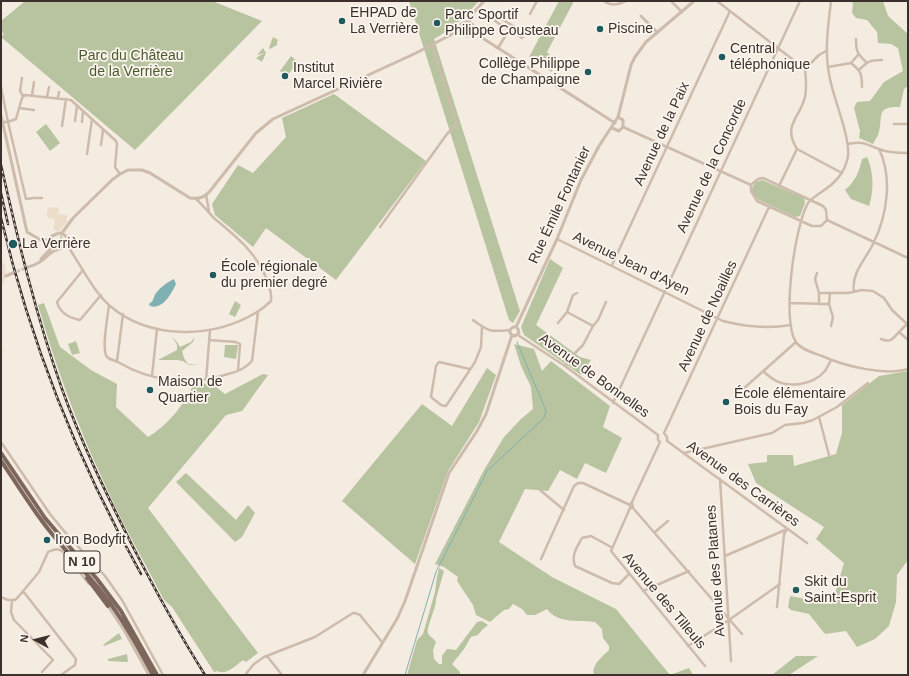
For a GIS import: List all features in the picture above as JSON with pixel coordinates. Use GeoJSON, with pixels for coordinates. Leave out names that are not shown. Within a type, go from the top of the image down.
{"type":"FeatureCollection","features":[{"type":"Feature","properties":{"kind":"main road","name":"N 10"},"geometry":{"type":"LineString","coordinates":[[1,453],[45,518],[97,579],[120,610],[158,675]]}},
{"type":"Feature","properties":{"kind":"main road","name":"N 10"},"geometry":{"type":"LineString","coordinates":[[1,461],[42,522],[107,598],[125,624],[153,675]]}},
{"type":"Feature","properties":{"kind":"main road"},"geometry":{"type":"LineString","coordinates":[[85,572],[86,577],[108,606]]}},
{"type":"Feature","properties":{"kind":"street"},"geometry":{"type":"LineString","coordinates":[[469,22],[475,11],[484,1]]}},
{"type":"Feature","properties":{"kind":"street"},"geometry":{"type":"LineString","coordinates":[[530,14],[538,1]]}},
{"type":"Feature","properties":{"kind":"street"},"geometry":{"type":"LineString","coordinates":[[604,1],[613,5],[624,3],[626,1]]}},
{"type":"Feature","properties":{"kind":"street"},"geometry":{"type":"LineString","coordinates":[[671,1],[682,12]]}},
{"type":"Feature","properties":{"kind":"street","name":"Rue Émile Fontanier"},"geometry":{"type":"LineString","coordinates":[[516,327],[581,180],[599,146],[618,117],[630,69],[635,57],[646,42],[694,1]]}},
{"type":"Feature","properties":{"kind":"street"},"geometry":{"type":"LineString","coordinates":[[717,1],[805,69]]}},
{"type":"Feature","properties":{"kind":"street","name":"Avenue de la Concorde"},"geometry":{"type":"LineString","coordinates":[[613,403],[800,1]]}},
{"type":"Feature","properties":{"kind":"street"},"geometry":{"type":"LineString","coordinates":[[831,1],[826,51],[834,96],[848,144],[846,162],[842,173],[836,182],[810,200],[801,221],[792,272],[790,303],[791,331],[796,342],[802,347],[831,360],[883,372],[894,372],[908,369]]}},
{"type":"Feature","properties":{"kind":"street","name":"Avenue de la Paix"},"geometry":{"type":"LineString","coordinates":[[612,266],[730,11]]}},
{"type":"Feature","properties":{"kind":"street"},"geometry":{"type":"LineString","coordinates":[[641,16],[657,32]]}},
{"type":"Feature","properties":{"kind":"street"},"geometry":{"type":"LineString","coordinates":[[498,17],[525,34],[522,38],[509,30],[495,21],[498,17]]}},
{"type":"Feature","properties":{"kind":"street"},"geometry":{"type":"LineString","coordinates":[[469,22],[461,24],[460,30],[462,34],[467,36],[473,32]]}},
{"type":"Feature","properties":{"kind":"street"},"geometry":{"type":"LineString","coordinates":[[469,22],[473,25],[473,32]]}},
{"type":"Feature","properties":{"kind":"street"},"geometry":{"type":"LineString","coordinates":[[498,48],[512,25]]}},
{"type":"Feature","properties":{"kind":"street"},"geometry":{"type":"LineString","coordinates":[[196,199],[206,196],[256,133],[273,119],[460,30]]}},
{"type":"Feature","properties":{"kind":"street"},"geometry":{"type":"LineString","coordinates":[[473,32],[580,102],[615,123]]}},
{"type":"Feature","properties":{"kind":"street"},"geometry":{"type":"LineString","coordinates":[[856,39],[856,49],[858,55],[866,62]]}},
{"type":"Feature","properties":{"kind":"street"},"geometry":{"type":"LineString","coordinates":[[380,227],[447,134],[455,126],[456,122],[433,44]]}},
{"type":"Feature","properties":{"kind":"street"},"geometry":{"type":"LineString","coordinates":[[826,51],[819,55],[805,69],[805,98],[791,128],[793,143],[797,149],[842,173]]}},
{"type":"Feature","properties":{"kind":"street"},"geometry":{"type":"LineString","coordinates":[[828,67],[851,63],[858,55]]}},
{"type":"Feature","properties":{"kind":"street"},"geometry":{"type":"LineString","coordinates":[[859,70],[866,62],[882,60]]}},
{"type":"Feature","properties":{"kind":"street"},"geometry":{"type":"LineString","coordinates":[[851,63],[859,70],[862,77],[862,87]]}},
{"type":"Feature","properties":{"kind":"street"},"geometry":{"type":"LineString","coordinates":[[3,122],[16,119],[23,96],[20,91],[22,78]]}},
{"type":"Feature","properties":{"kind":"street"},"geometry":{"type":"LineString","coordinates":[[32,95],[34,82]]}},
{"type":"Feature","properties":{"kind":"street"},"geometry":{"type":"LineString","coordinates":[[1,87],[26,200]]}},
{"type":"Feature","properties":{"kind":"street"},"geometry":{"type":"LineString","coordinates":[[47,97],[49,87]]}},
{"type":"Feature","properties":{"kind":"street"},"geometry":{"type":"LineString","coordinates":[[58,98],[59,92]]}},
{"type":"Feature","properties":{"kind":"street"},"geometry":{"type":"LineString","coordinates":[[23,96],[32,95],[71,100],[116,141],[115,168],[120,174]]}},
{"type":"Feature","properties":{"kind":"street"},"geometry":{"type":"LineString","coordinates":[[62,126],[66,99]]}},
{"type":"Feature","properties":{"kind":"street"},"geometry":{"type":"LineString","coordinates":[[74,121],[77,106]]}},
{"type":"Feature","properties":{"kind":"street"},"geometry":{"type":"LineString","coordinates":[[19,108],[34,110]]}},
{"type":"Feature","properties":{"kind":"street"},"geometry":{"type":"LineString","coordinates":[[82,122],[83,112]]}},
{"type":"Feature","properties":{"kind":"street"},"geometry":{"type":"LineString","coordinates":[[1,115],[26,230],[28,234],[39,239],[51,241]]}},
{"type":"Feature","properties":{"kind":"street"},"geometry":{"type":"LineString","coordinates":[[612,128],[619,131],[623,127],[623,120],[618,117]]}},
{"type":"Feature","properties":{"kind":"street"},"geometry":{"type":"LineString","coordinates":[[86,154],[92,119]]}},
{"type":"Feature","properties":{"kind":"street"},"geometry":{"type":"LineString","coordinates":[[894,124],[908,124]]}},
{"type":"Feature","properties":{"kind":"street"},"geometry":{"type":"LineString","coordinates":[[623,127],[751,185]]}},
{"type":"Feature","properties":{"kind":"street"},"geometry":{"type":"LineString","coordinates":[[101,145],[103,130]]}},
{"type":"Feature","properties":{"kind":"street"},"geometry":{"type":"LineString","coordinates":[[848,144],[869,144],[889,152],[908,153]]}},
{"type":"Feature","properties":{"kind":"street"},"geometry":{"type":"LineString","coordinates":[[779,186],[797,149]]}},
{"type":"Feature","properties":{"kind":"street"},"geometry":{"type":"LineString","coordinates":[[854,291],[853,285],[855,274],[874,242],[881,223],[886,198],[885,166],[879,149]]}},
{"type":"Feature","properties":{"kind":"street"},"geometry":{"type":"LineString","coordinates":[[58,249],[53,246],[51,241],[54,234],[62,233],[73,218],[112,180],[120,174],[132,170],[146,171],[185,196],[196,199],[214,218],[245,246],[256,259],[266,277],[272,295],[272,301],[258,312],[229,325],[210,330],[181,332],[157,329],[124,314],[109,305],[69,248],[66,246]]}},
{"type":"Feature","properties":{"kind":"street"},"geometry":{"type":"LineString","coordinates":[[763,178],[779,186],[823,206],[826,210],[827,220],[824,224],[817,227],[769,207],[756,201],[751,191],[751,185],[758,179],[763,178]]}},
{"type":"Feature","properties":{"kind":"street"},"geometry":{"type":"LineString","coordinates":[[206,196],[209,212]]}},
{"type":"Feature","properties":{"kind":"street"},"geometry":{"type":"LineString","coordinates":[[20,200],[42,198]]}},
{"type":"Feature","properties":{"kind":"street","name":"Avenue de Noailles"},"geometry":{"type":"LineString","coordinates":[[664,433],[769,207]]}},
{"type":"Feature","properties":{"kind":"street"},"geometry":{"type":"LineString","coordinates":[[827,220],[908,258]]}},
{"type":"Feature","properties":{"kind":"street"},"geometry":{"type":"LineString","coordinates":[[62,233],[67,238],[66,246]]}},
{"type":"Feature","properties":{"kind":"street","name":"Avenue Jean d'Ayen"},"geometry":{"type":"LineString","coordinates":[[556,239],[718,318],[747,326],[774,327],[791,325]]}},
{"type":"Feature","properties":{"kind":"street"},"geometry":{"type":"LineString","coordinates":[[53,246],[41,260],[28,267],[42,262],[58,249],[66,246]]}},
{"type":"Feature","properties":{"kind":"street"},"geometry":{"type":"LineString","coordinates":[[83,270],[57,302],[60,310],[72,319],[80,320],[101,295]]}},
{"type":"Feature","properties":{"kind":"street"},"geometry":{"type":"LineString","coordinates":[[6,276],[13,273]]}},
{"type":"Feature","properties":{"kind":"street"},"geometry":{"type":"LineString","coordinates":[[817,273],[815,279],[819,293],[818,304]]}},
{"type":"Feature","properties":{"kind":"street"},"geometry":{"type":"LineString","coordinates":[[819,293],[873,291],[884,298],[892,310],[907,324],[893,340],[886,341],[880,339]]}},
{"type":"Feature","properties":{"kind":"street"},"geometry":{"type":"LineString","coordinates":[[558,323],[567,312],[573,295],[577,292]]}},
{"type":"Feature","properties":{"kind":"street"},"geometry":{"type":"LineString","coordinates":[[830,293],[829,304],[833,317],[831,326]]}},
{"type":"Feature","properties":{"kind":"street"},"geometry":{"type":"LineString","coordinates":[[565,366],[583,344],[598,320],[606,302]]}},
{"type":"Feature","properties":{"kind":"street"},"geometry":{"type":"LineString","coordinates":[[790,303],[829,304]]}},
{"type":"Feature","properties":{"kind":"street"},"geometry":{"type":"LineString","coordinates":[[109,305],[105,353],[107,357],[125,367],[152,376],[185,382],[206,380],[238,371],[249,365],[252,361],[258,312]]}},
{"type":"Feature","properties":{"kind":"street"},"geometry":{"type":"LineString","coordinates":[[567,312],[593,326]]}},
{"type":"Feature","properties":{"kind":"street"},"geometry":{"type":"LineString","coordinates":[[117,362],[124,314]]}},
{"type":"Feature","properties":{"kind":"street"},"geometry":{"type":"LineString","coordinates":[[473,320],[482,327],[493,332],[510,330],[513,327],[516,327],[519,330],[518,334],[515,336],[512,335]]}},
{"type":"Feature","properties":{"kind":"street"},"geometry":{"type":"LineString","coordinates":[[470,369],[439,362],[436,366],[431,397],[441,405],[446,406],[475,362],[481,346],[482,327]]}},
{"type":"Feature","properties":{"kind":"street"},"geometry":{"type":"LineString","coordinates":[[152,376],[157,329]]}},
{"type":"Feature","properties":{"kind":"street"},"geometry":{"type":"LineString","coordinates":[[206,380],[210,330]]}},
{"type":"Feature","properties":{"kind":"street"},"geometry":{"type":"LineString","coordinates":[[363,675],[405,601],[449,473],[477,431],[486,414],[512,335],[510,330]]}},
{"type":"Feature","properties":{"kind":"street"},"geometry":{"type":"LineString","coordinates":[[899,332],[908,339]]}},
{"type":"Feature","properties":{"kind":"street","name":"Avenue de Bonnelles"},"geometry":{"type":"LineString","coordinates":[[518,334],[565,366],[658,435]]}},
{"type":"Feature","properties":{"kind":"street"},"geometry":{"type":"LineString","coordinates":[[209,340],[236,342],[240,344],[238,371]]}},
{"type":"Feature","properties":{"kind":"street"},"geometry":{"type":"LineString","coordinates":[[742,390],[796,342]]}},
{"type":"Feature","properties":{"kind":"street"},"geometry":{"type":"LineString","coordinates":[[1,348],[1,354]]}},
{"type":"Feature","properties":{"kind":"street"},"geometry":{"type":"LineString","coordinates":[[763,371],[774,380],[785,384],[798,385],[816,379],[825,371],[831,360]]}},
{"type":"Feature","properties":{"kind":"street"},"geometry":{"type":"LineString","coordinates":[[684,453],[772,433],[785,425],[803,423],[819,417],[842,405],[868,383]]}},
{"type":"Feature","properties":{"kind":"street"},"geometry":{"type":"LineString","coordinates":[[819,417],[829,455]]}},
{"type":"Feature","properties":{"kind":"street"},"geometry":{"type":"LineString","coordinates":[[629,574],[619,584],[612,583],[575,566],[573,561],[574,551],[582,538],[591,536],[612,547],[660,442],[658,440],[658,435],[664,433],[667,437],[666,441],[664,443],[660,442]]}},
{"type":"Feature","properties":{"kind":"street","name":"Avenue des Carrières"},"geometry":{"type":"LineString","coordinates":[[666,441],[808,543]]}},
{"type":"Feature","properties":{"kind":"street"},"geometry":{"type":"LineString","coordinates":[[1,442],[50,514],[105,576],[122,600],[163,675]]}},
{"type":"Feature","properties":{"kind":"street","name":"Avenue des Platanes"},"geometry":{"type":"LineString","coordinates":[[720,479],[731,661]]}},
{"type":"Feature","properties":{"kind":"street"},"geometry":{"type":"LineString","coordinates":[[541,559],[574,486],[578,482],[583,482],[631,507],[655,532],[742,634]]}},
{"type":"Feature","properties":{"kind":"street"},"geometry":{"type":"LineString","coordinates":[[540,490],[564,510]]}},
{"type":"Feature","properties":{"kind":"street"},"geometry":{"type":"LineString","coordinates":[[655,532],[668,521]]}},
{"type":"Feature","properties":{"kind":"street"},"geometry":{"type":"LineString","coordinates":[[725,556],[787,529]]}},
{"type":"Feature","properties":{"kind":"street"},"geometry":{"type":"LineString","coordinates":[[777,607],[784,534],[787,529]]}},
{"type":"Feature","properties":{"kind":"street","name":"Avenue des Tilleuls"},"geometry":{"type":"LineString","coordinates":[[612,547],[610,551],[705,666]]}},
{"type":"Feature","properties":{"kind":"street"},"geometry":{"type":"LineString","coordinates":[[1,597],[8,600],[15,600],[39,572],[48,552],[58,549],[64,553],[108,606],[149,675]]}},
{"type":"Feature","properties":{"kind":"street"},"geometry":{"type":"LineString","coordinates":[[643,591],[689,571]]}},
{"type":"Feature","properties":{"kind":"street"},"geometry":{"type":"LineString","coordinates":[[688,646],[729,620],[780,584]]}},
{"type":"Feature","properties":{"kind":"street"},"geometry":{"type":"LineString","coordinates":[[23,591],[76,659],[75,665],[61,675]]}},
{"type":"Feature","properties":{"kind":"street"},"geometry":{"type":"LineString","coordinates":[[12,600],[11,612],[14,620],[53,660],[42,672]]}},
{"type":"Feature","properties":{"kind":"street"},"geometry":{"type":"LineString","coordinates":[[245,675],[254,664],[267,656],[315,637],[356,613],[360,615],[382,642]]}},
{"type":"Feature","properties":{"kind":"street"},"geometry":{"type":"LineString","coordinates":[[267,656],[282,675]]}},
{"type":"Feature","properties":{"kind":"green space","name":"Parc du Château de la Verrière"},"geometry":{"type":"Polygon","coordinates":[[[25,1],[212,1],[262,21],[135,150],[1,37],[4,34],[1,31],[1,21],[25,1]]]}},
{"type":"Feature","properties":{"kind":"green space"},"geometry":{"type":"Polygon","coordinates":[[[409,1],[479,1],[458,22],[434,39],[520,311],[513,323],[509,320],[409,1]]]}},
{"type":"Feature","properties":{"kind":"green space"},"geometry":{"type":"Polygon","coordinates":[[[559,1],[574,1],[547,52],[553,62],[552,72],[529,57],[559,1]]]}},
{"type":"Feature","properties":{"kind":"green space"},"geometry":{"type":"Polygon","coordinates":[[[850,1],[883,1],[888,16],[908,34],[908,86],[904,89],[900,107],[887,108],[882,113],[879,132],[873,144],[859,138],[860,131],[854,108],[857,102],[870,101],[884,82],[903,71],[898,48],[891,44],[878,43],[877,32],[867,20],[856,18],[852,13],[853,3],[850,1]]]}},
{"type":"Feature","properties":{"kind":"green space"},"geometry":{"type":"Polygon","coordinates":[[[464,24],[468,24],[470,25],[470,33],[464,34],[461,31],[461,27],[464,24]]]}},
{"type":"Feature","properties":{"kind":"green space"},"geometry":{"type":"Polygon","coordinates":[[[273,37],[278,40],[277,45],[270,49],[269,48],[273,37]]]}},
{"type":"Feature","properties":{"kind":"green space"},"geometry":{"type":"Polygon","coordinates":[[[263,48],[266,53],[262,62],[256,58],[264,53],[257,55],[263,48]]]}},
{"type":"Feature","properties":{"kind":"green space"},"geometry":{"type":"Polygon","coordinates":[[[291,56],[298,62],[287,76],[280,71],[291,56]]]}},
{"type":"Feature","properties":{"kind":"green space"},"geometry":{"type":"Polygon","coordinates":[[[334,94],[426,161],[336,280],[266,228],[253,247],[215,215],[212,204],[238,165],[253,173],[286,137],[282,118],[334,94]]]}},
{"type":"Feature","properties":{"kind":"green space"},"geometry":{"type":"Polygon","coordinates":[[[46,124],[60,143],[50,151],[36,132],[46,124]]]}},
{"type":"Feature","properties":{"kind":"green space"},"geometry":{"type":"Polygon","coordinates":[[[867,157],[871,169],[872,182],[872,194],[869,206],[851,199],[845,190],[856,176],[862,159],[867,157]]]}},
{"type":"Feature","properties":{"kind":"green space"},"geometry":{"type":"Polygon","coordinates":[[[762,180],[804,198],[805,203],[800,216],[795,217],[757,199],[752,192],[752,188],[756,182],[762,180]]]}},
{"type":"Feature","properties":{"kind":"green space"},"geometry":{"type":"Polygon","coordinates":[[[60,235],[63,238],[64,243],[61,247],[55,246],[60,239],[60,235]]]}},
{"type":"Feature","properties":{"kind":"green space"},"geometry":{"type":"Polygon","coordinates":[[[550,259],[563,268],[536,325],[580,357],[591,360],[581,375],[524,335],[521,327],[550,259]]]}},
{"type":"Feature","properties":{"kind":"green space"},"geometry":{"type":"Polygon","coordinates":[[[235,301],[241,305],[235,317],[229,314],[235,301]]]}},
{"type":"Feature","properties":{"kind":"green space"},"geometry":{"type":"Polygon","coordinates":[[[44,303],[60,347],[91,370],[117,384],[116,407],[148,437],[168,421],[185,400],[193,385],[211,383],[225,394],[263,374],[268,375],[242,411],[226,415],[148,508],[258,653],[246,662],[243,660],[224,672],[214,672],[172,607],[164,600],[116,509],[83,436],[59,371],[38,305],[44,303]]]}},
{"type":"Feature","properties":{"kind":"green space"},"geometry":{"type":"Polygon","coordinates":[[[172,336],[180,347],[191,342],[195,337],[193,342],[182,351],[188,364],[199,365],[189,365],[183,361],[177,360],[158,360],[177,350],[177,345],[172,336]]]}},
{"type":"Feature","properties":{"kind":"green space"},"geometry":{"type":"Polygon","coordinates":[[[76,341],[80,353],[72,355],[68,344],[76,341]]]}},
{"type":"Feature","properties":{"kind":"green space"},"geometry":{"type":"Polygon","coordinates":[[[514,344],[534,349],[542,371],[551,361],[610,406],[603,427],[622,438],[606,473],[585,463],[577,479],[560,470],[548,491],[525,489],[499,542],[552,577],[616,609],[670,675],[594,675],[594,668],[596,664],[609,650],[609,646],[603,638],[602,629],[595,622],[563,619],[551,614],[547,609],[535,615],[527,615],[522,609],[513,604],[509,609],[504,610],[490,622],[476,615],[473,605],[457,581],[458,577],[444,567],[435,564],[484,470],[504,437],[533,409],[531,387],[521,366],[514,344]]]}},
{"type":"Feature","properties":{"kind":"green space"},"geometry":{"type":"Polygon","coordinates":[[[225,345],[238,345],[236,359],[224,357],[225,345]]]}},
{"type":"Feature","properties":{"kind":"green space"},"geometry":{"type":"Polygon","coordinates":[[[487,368],[496,375],[479,422],[448,471],[415,564],[342,501],[422,404],[452,426],[487,368]]]}},
{"type":"Feature","properties":{"kind":"green space"},"geometry":{"type":"Polygon","coordinates":[[[908,371],[908,560],[897,575],[896,602],[889,626],[875,639],[857,647],[846,631],[825,634],[809,614],[791,610],[788,607],[790,596],[832,604],[844,563],[816,539],[824,527],[756,483],[748,464],[767,462],[767,455],[793,455],[794,466],[836,454],[842,433],[842,405],[879,376],[908,371]]]}},
{"type":"Feature","properties":{"kind":"green space"},"geometry":{"type":"Polygon","coordinates":[[[186,473],[236,520],[248,505],[255,513],[242,537],[235,542],[176,482],[186,473]]]}},
{"type":"Feature","properties":{"kind":"green space"},"geometry":{"type":"Polygon","coordinates":[[[439,568],[444,571],[428,630],[430,637],[436,642],[433,650],[434,659],[439,664],[442,664],[442,656],[447,649],[456,650],[477,622],[482,621],[488,625],[478,635],[471,637],[452,664],[460,672],[460,675],[407,675],[417,640],[423,634],[435,592],[439,568]]]}},
{"type":"Feature","properties":{"kind":"green space"},"geometry":{"type":"Polygon","coordinates":[[[119,633],[122,639],[104,646],[103,645],[119,633]]]}},
{"type":"Feature","properties":{"kind":"green space"},"geometry":{"type":"Polygon","coordinates":[[[127,654],[128,662],[108,661],[108,659],[127,654]]]}},
{"type":"Feature","properties":{"kind":"green space"},"geometry":{"type":"Polygon","coordinates":[[[796,656],[818,656],[789,675],[772,675],[796,656]]]}},
{"type":"Feature","properties":{"kind":"green space"},"geometry":{"type":"Polygon","coordinates":[[[689,668],[693,675],[670,675],[689,668]]]}},
{"type":"Feature","properties":{"kind":"shaded area"},"geometry":{"type":"Polygon","coordinates":[[[50,207],[59,208],[58,214],[67,215],[67,222],[60,230],[57,231],[53,229],[55,223],[54,219],[47,216],[47,210],[50,207]]]}},
{"type":"Feature","properties":{"kind":"shaded area"},"geometry":{"type":"Polygon","coordinates":[[[1,263],[4,263],[6,274],[1,287],[1,263]]]}},
{"type":"Feature","properties":{"kind":"water"},"geometry":{"type":"Polygon","coordinates":[[[174,279],[176,284],[166,300],[159,306],[150,306],[149,304],[155,294],[174,279]]]}},
{"type":"Feature","properties":{"kind":"waterway"},"geometry":{"type":"LineString","coordinates":[[405,675],[436,572],[487,471],[544,418],[546,411],[517,342]]}},
{"type":"Feature","properties":{"kind":"tunnel"},"geometry":{"type":"LineString","coordinates":[[13,273],[28,267]]}},
{"type":"Feature","properties":{"kind":"railway"},"geometry":{"type":"LineString","coordinates":[[1,165],[36,306],[69,409],[94,467],[148,577],[205,675]]}},
{"type":"Feature","properties":{"kind":"railway"},"geometry":{"type":"LineString","coordinates":[[1,193],[8,224]]}},
{"type":"Feature","properties":{"kind":"railway"},"geometry":{"type":"LineString","coordinates":[[1,218],[27,311],[58,401],[96,488],[141,574]]}},
{"type":"Feature","properties":{"kind":"place","name":"EHPAD de La Verrière"},"geometry":{"type":"Point","coordinates":[342,21]}},
{"type":"Feature","properties":{"kind":"place","name":"Parc Sportif Philippe Cousteau"},"geometry":{"type":"Point","coordinates":[437,23]}},
{"type":"Feature","properties":{"kind":"place","name":"Piscine"},"geometry":{"type":"Point","coordinates":[600,29]}},
{"type":"Feature","properties":{"kind":"place","name":"Central téléphonique"},"geometry":{"type":"Point","coordinates":[722,57]}},
{"type":"Feature","properties":{"kind":"place","name":"Collège Philippe de Champaigne"},"geometry":{"type":"Point","coordinates":[588,72]}},
{"type":"Feature","properties":{"kind":"place","name":"Institut Marcel Rivière"},"geometry":{"type":"Point","coordinates":[285,76]}},
{"type":"Feature","properties":{"kind":"place","name":"La Verrière"},"geometry":{"type":"Point","coordinates":[13,244]}},
{"type":"Feature","properties":{"kind":"place","name":"École régionale du premier degré"},"geometry":{"type":"Point","coordinates":[213,275]}},
{"type":"Feature","properties":{"kind":"place","name":"Maison de Quartier"},"geometry":{"type":"Point","coordinates":[150,390]}},
{"type":"Feature","properties":{"kind":"place","name":"École élémentaire Bois du Fay"},"geometry":{"type":"Point","coordinates":[726,402]}},
{"type":"Feature","properties":{"kind":"place","name":"Iron Bodyfit"},"geometry":{"type":"Point","coordinates":[47,540]}},
{"type":"Feature","properties":{"kind":"place","name":"Skit du Saint-Esprit"},"geometry":{"type":"Point","coordinates":[796,590]}}]}
